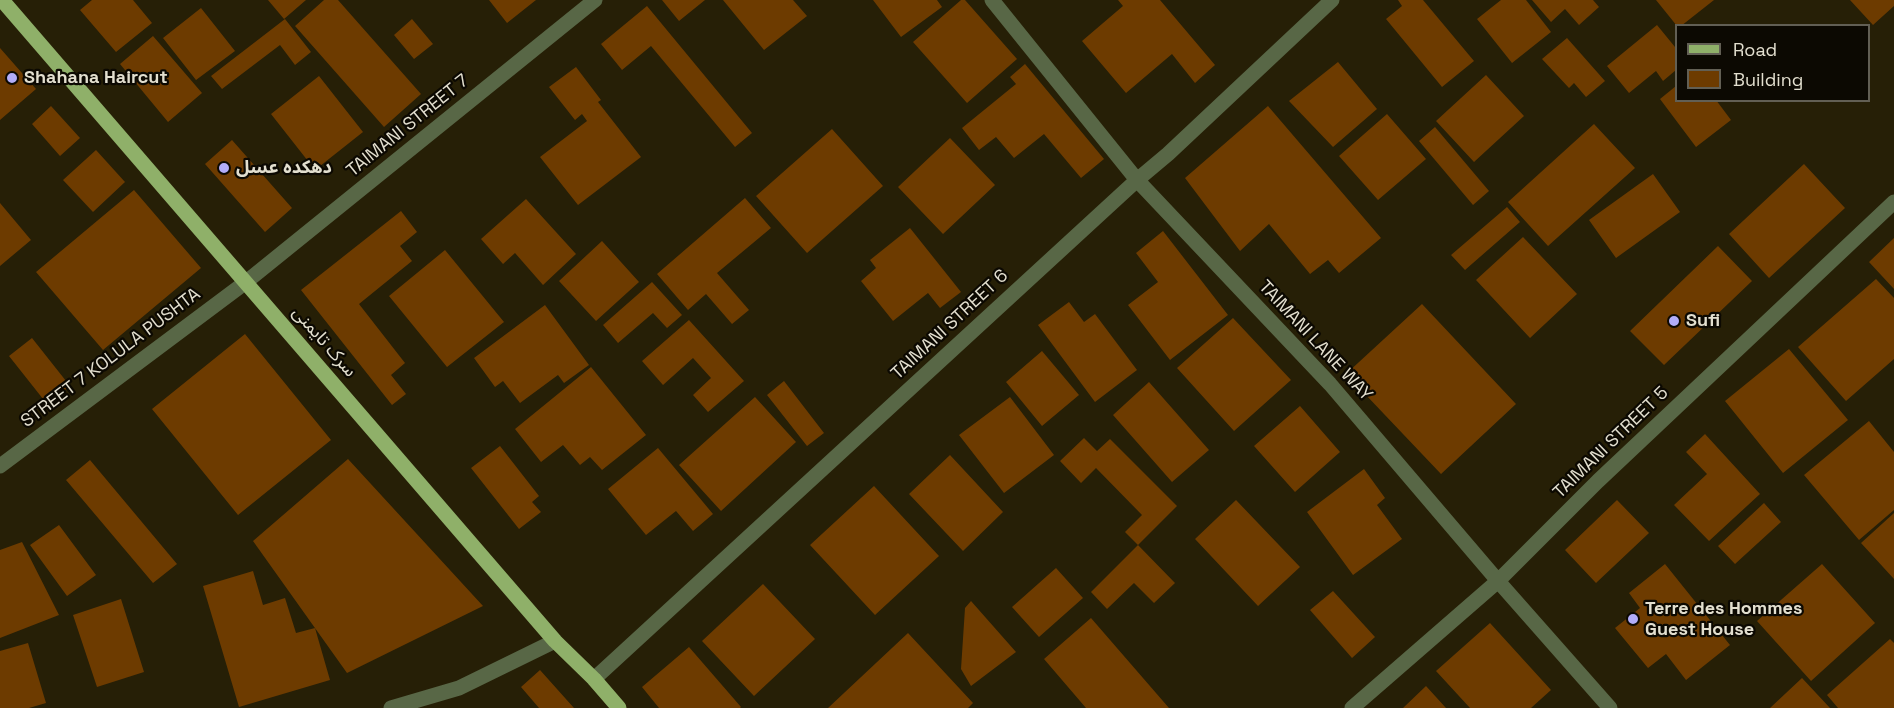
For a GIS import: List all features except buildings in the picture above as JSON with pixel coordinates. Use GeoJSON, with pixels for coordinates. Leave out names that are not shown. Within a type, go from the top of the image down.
{"type":"FeatureCollection","features":[{"type":"Feature","properties":{"kind":"main road","name":"سرک تایمنی"},"geometry":{"type":"LineString","coordinates":[[2,0],[555,641],[594,679],[619,708]]}},
{"type":"Feature","properties":{"kind":"street","name":"TAIMANI STREET 7"},"geometry":{"type":"LineString","coordinates":[[246,282],[595,0]]}},
{"type":"Feature","properties":{"kind":"street","name":"TAIMANI LANE WAY"},"geometry":{"type":"LineString","coordinates":[[992,0],[1137,180],[1330,384],[1610,708]]}},
{"type":"Feature","properties":{"kind":"street","name":"TAIMANI STREET 6"},"geometry":{"type":"LineString","coordinates":[[594,679],[1168,154],[1332,0]]}},
{"type":"Feature","properties":{"kind":"street","name":"TAIMANI STREET 5"},"geometry":{"type":"LineString","coordinates":[[1352,708],[1498,581],[1598,481],[1894,202]]}},
{"type":"Feature","properties":{"kind":"street","name":"STREET 7 KOLULA PUSHTA"},"geometry":{"type":"LineString","coordinates":[[0,466],[246,282]]}},
{"type":"Feature","properties":{"kind":"street"},"geometry":{"type":"LineString","coordinates":[[391,708],[459,688],[555,641]]}},
{"type":"Feature","properties":{"kind":"place","name":"Shahana Haircut"},"geometry":{"type":"Point","coordinates":[12,78]}},
{"type":"Feature","properties":{"kind":"place","name":"دهکده عسل"},"geometry":{"type":"Point","coordinates":[224,168]}},
{"type":"Feature","properties":{"kind":"place","name":"Sufi"},"geometry":{"type":"Point","coordinates":[1674,321]}},
{"type":"Feature","properties":{"kind":"place","name":"Terre des Hommes Guest House"},"geometry":{"type":"Point","coordinates":[1633,619]}}]}
